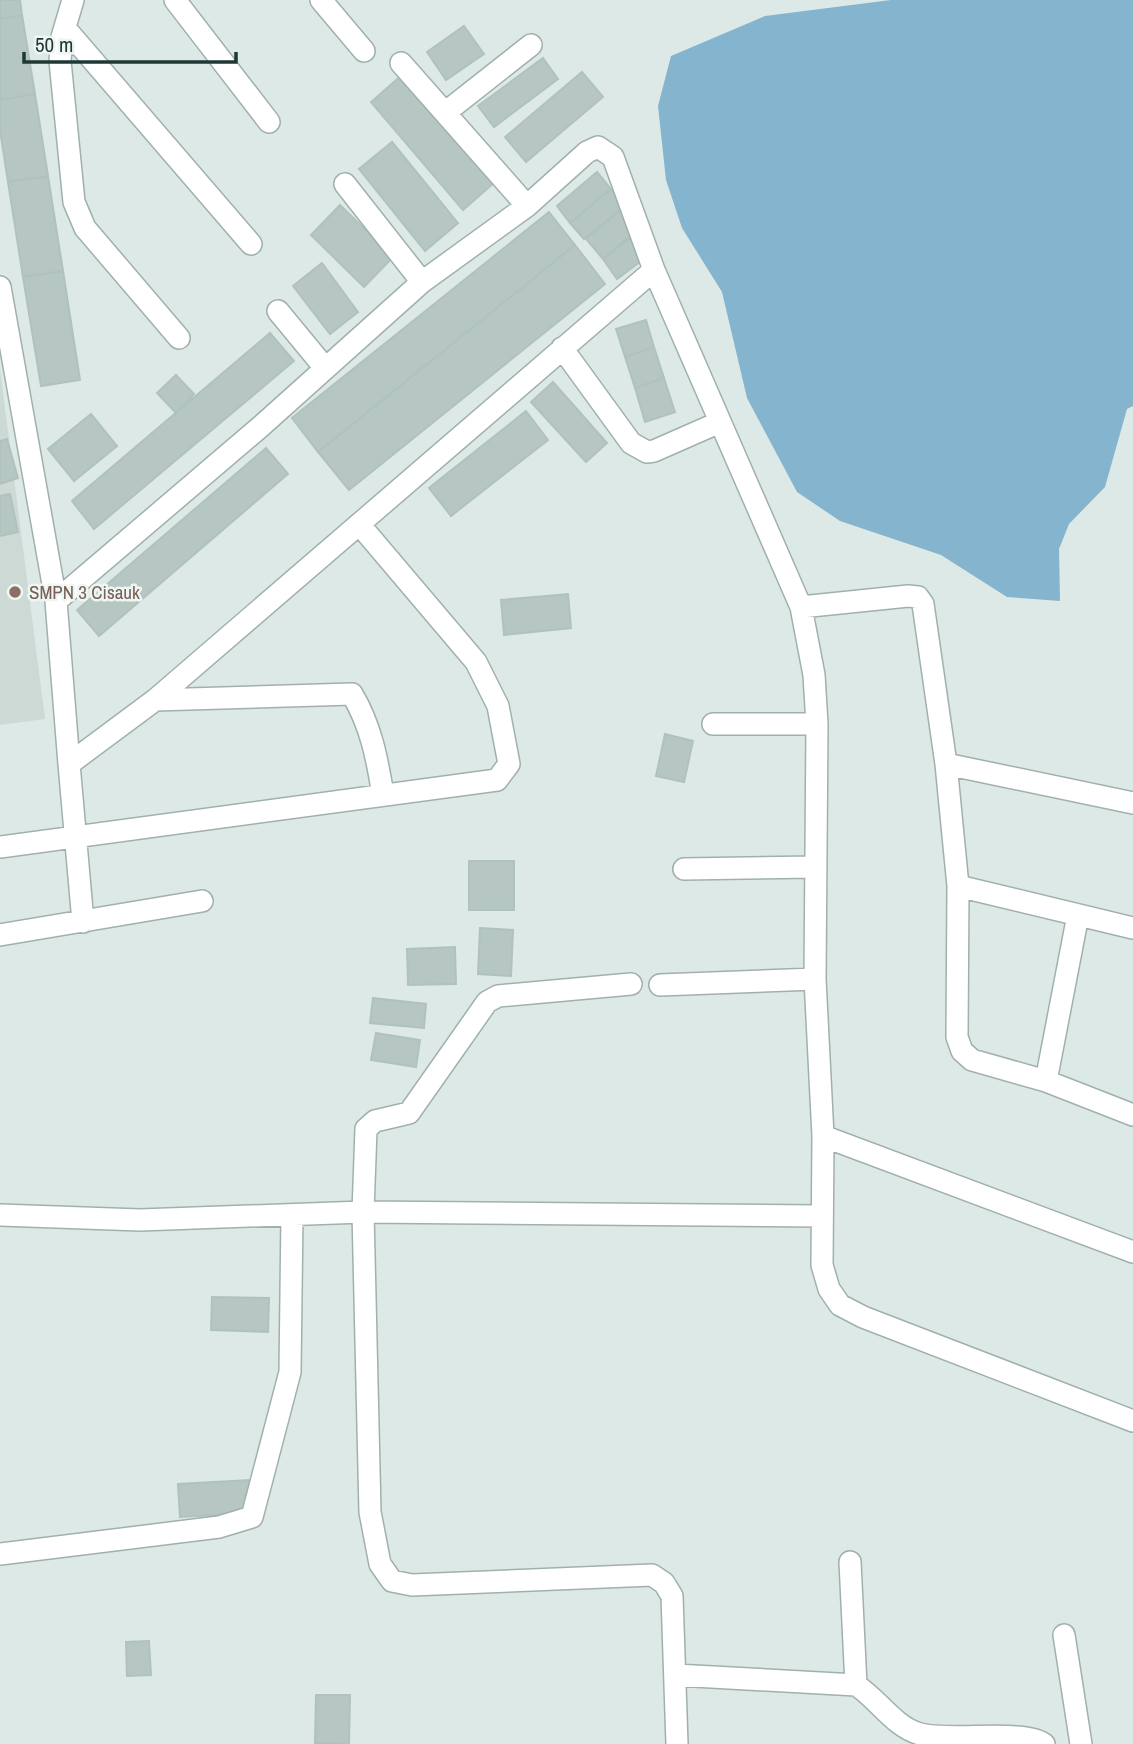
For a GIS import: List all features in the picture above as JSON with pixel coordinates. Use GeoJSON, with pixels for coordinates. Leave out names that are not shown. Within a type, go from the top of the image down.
{"type":"FeatureCollection","features":[{"type":"Feature","properties":{"kind":"street"},"geometry":{"type":"LineString","coordinates":[[73,0],[65,27],[60,61],[71,194],[77,214],[85,228],[179,338]]}},
{"type":"Feature","properties":{"kind":"street"},"geometry":{"type":"LineString","coordinates":[[175,0],[269,122]]}},
{"type":"Feature","properties":{"kind":"street"},"geometry":{"type":"LineString","coordinates":[[321,0],[364,51]]}},
{"type":"Feature","properties":{"kind":"street"},"geometry":{"type":"LineString","coordinates":[[65,27],[251,244]]}},
{"type":"Feature","properties":{"kind":"street"},"geometry":{"type":"LineString","coordinates":[[446,112],[531,45]]}},
{"type":"Feature","properties":{"kind":"street"},"geometry":{"type":"LineString","coordinates":[[401,63],[527,206]]}},
{"type":"Feature","properties":{"kind":"street"},"geometry":{"type":"LineString","coordinates":[[56,601],[422,282],[527,206],[587,152],[598,147],[606,149],[613,157],[654,270],[801,607],[814,676],[817,724],[815,979],[823,1136],[822,1265],[830,1289],[840,1305],[863,1317],[1133,1421]]}},
{"type":"Feature","properties":{"kind":"street"},"geometry":{"type":"LineString","coordinates":[[345,184],[422,282]]}},
{"type":"Feature","properties":{"kind":"street"},"geometry":{"type":"LineString","coordinates":[[69,764],[155,700],[654,270]]}},
{"type":"Feature","properties":{"kind":"street"},"geometry":{"type":"LineString","coordinates":[[0,287],[56,601],[83,922]]}},
{"type":"Feature","properties":{"kind":"street"},"geometry":{"type":"LineString","coordinates":[[278,311],[325,368]]}},
{"type":"Feature","properties":{"kind":"street"},"geometry":{"type":"LineString","coordinates":[[562,348],[631,443],[640,449],[654,450],[720,422]]}},
{"type":"Feature","properties":{"kind":"street"},"geometry":{"type":"LineString","coordinates":[[0,847],[497,780],[509,764],[498,706],[476,662],[359,524]]}},
{"type":"Feature","properties":{"kind":"street"},"geometry":{"type":"LineString","coordinates":[[801,607],[918,597],[923,604],[946,764],[958,886],[957,1037],[961,1051],[972,1060],[1046,1081],[1133,1115]]}},
{"type":"Feature","properties":{"kind":"street"},"geometry":{"type":"LineString","coordinates":[[155,700],[352,694],[365,716],[374,744],[383,795]]}},
{"type":"Feature","properties":{"kind":"street"},"geometry":{"type":"LineString","coordinates":[[713,724],[817,724]]}},
{"type":"Feature","properties":{"kind":"street"},"geometry":{"type":"LineString","coordinates":[[946,764],[1133,803]]}},
{"type":"Feature","properties":{"kind":"street"},"geometry":{"type":"LineString","coordinates":[[684,869],[816,867]]}},
{"type":"Feature","properties":{"kind":"street"},"geometry":{"type":"LineString","coordinates":[[958,886],[1133,928]]}},
{"type":"Feature","properties":{"kind":"street"},"geometry":{"type":"LineString","coordinates":[[0,935],[202,901]]}},
{"type":"Feature","properties":{"kind":"street"},"geometry":{"type":"LineString","coordinates":[[1046,1081],[1078,915]]}},
{"type":"Feature","properties":{"kind":"street"},"geometry":{"type":"LineString","coordinates":[[660,985],[815,979]]}},
{"type":"Feature","properties":{"kind":"street"},"geometry":{"type":"LineString","coordinates":[[631,984],[498,996],[487,1002],[409,1113],[375,1121],[366,1129],[363,1212],[370,1512],[380,1564],[392,1581],[412,1585],[652,1575],[664,1583],[672,1596],[677,1744]]}},
{"type":"Feature","properties":{"kind":"street"},"geometry":{"type":"LineString","coordinates":[[823,1136],[1133,1252]]}},
{"type":"Feature","properties":{"kind":"street"},"geometry":{"type":"LineString","coordinates":[[0,1216],[140,1220],[363,1212],[822,1216]]}},
{"type":"Feature","properties":{"kind":"street"},"geometry":{"type":"LineString","coordinates":[[0,1554],[219,1527],[251,1517],[290,1372],[292,1216]]}},
{"type":"Feature","properties":{"kind":"street"},"geometry":{"type":"LineString","coordinates":[[850,1562],[856,1685]]}},
{"type":"Feature","properties":{"kind":"street"},"geometry":{"type":"LineString","coordinates":[[1064,1635],[1082,1744]]}},
{"type":"Feature","properties":{"kind":"street"},"geometry":{"type":"LineString","coordinates":[[676,1675],[856,1685],[872,1696],[902,1725],[917,1734],[942,1738],[1026,1737],[1044,1744]]}},
{"type":"Feature","properties":{"kind":"shaded area","name":"SMPN 3 Cisauk"},"geometry":{"type":"Polygon","coordinates":[[[0,369],[45,719],[0,725],[0,369]]]}},
{"type":"Feature","properties":{"kind":"water"},"geometry":{"type":"Polygon","coordinates":[[[891,0],[1133,0],[1133,406],[1127,409],[1105,487],[1069,524],[1059,549],[1060,601],[1007,597],[941,555],[840,521],[797,492],[747,398],[722,292],[682,228],[666,180],[658,106],[671,56],[765,16],[891,0]]]}},
{"type":"Feature","properties":{"kind":"building"},"geometry":{"type":"Polygon","coordinates":[[[0,0],[20,0],[22,15],[0,19],[0,0]]]}},
{"type":"Feature","properties":{"kind":"building"},"geometry":{"type":"Polygon","coordinates":[[[22,15],[35,94],[0,100],[0,19],[22,15]]]}},
{"type":"Feature","properties":{"kind":"building"},"geometry":{"type":"Polygon","coordinates":[[[464,26],[484,54],[446,80],[427,52],[464,26]]]}},
{"type":"Feature","properties":{"kind":"building"},"geometry":{"type":"Polygon","coordinates":[[[543,58],[558,79],[494,127],[478,106],[543,58]]]}},
{"type":"Feature","properties":{"kind":"building"},"geometry":{"type":"Polygon","coordinates":[[[582,72],[603,97],[526,162],[505,137],[582,72]]]}},
{"type":"Feature","properties":{"kind":"building"},"geometry":{"type":"Polygon","coordinates":[[[403,74],[495,182],[463,210],[371,102],[403,74]]]}},
{"type":"Feature","properties":{"kind":"building"},"geometry":{"type":"Polygon","coordinates":[[[35,94],[48,176],[8,182],[0,130],[0,100],[35,94]]]}},
{"type":"Feature","properties":{"kind":"building"},"geometry":{"type":"Polygon","coordinates":[[[392,142],[458,223],[425,251],[359,169],[392,142]]]}},
{"type":"Feature","properties":{"kind":"building"},"geometry":{"type":"Polygon","coordinates":[[[597,172],[611,189],[570,223],[557,206],[597,172]]]}},
{"type":"Feature","properties":{"kind":"building"},"geometry":{"type":"Polygon","coordinates":[[[48,176],[63,271],[23,277],[8,182],[48,176]]]}},
{"type":"Feature","properties":{"kind":"building"},"geometry":{"type":"Polygon","coordinates":[[[611,189],[625,206],[584,239],[570,223],[611,189]]]}},
{"type":"Feature","properties":{"kind":"building"},"geometry":{"type":"Polygon","coordinates":[[[340,205],[393,257],[364,287],[311,235],[340,205]]]}},
{"type":"Feature","properties":{"kind":"building"},"geometry":{"type":"Polygon","coordinates":[[[620,211],[636,231],[603,259],[586,239],[620,211]]]}},
{"type":"Feature","properties":{"kind":"building"},"geometry":{"type":"Polygon","coordinates":[[[549,212],[575,245],[318,452],[292,418],[549,212]]]}},
{"type":"Feature","properties":{"kind":"building"},"geometry":{"type":"Polygon","coordinates":[[[630,238],[645,258],[617,279],[603,259],[630,238]]]}},
{"type":"Feature","properties":{"kind":"building"},"geometry":{"type":"Polygon","coordinates":[[[575,245],[605,284],[349,490],[318,452],[575,245]]]}},
{"type":"Feature","properties":{"kind":"building"},"geometry":{"type":"Polygon","coordinates":[[[322,263],[358,312],[330,334],[293,286],[322,263]]]}},
{"type":"Feature","properties":{"kind":"building"},"geometry":{"type":"Polygon","coordinates":[[[63,271],[80,380],[41,386],[23,277],[63,271]]]}},
{"type":"Feature","properties":{"kind":"building"},"geometry":{"type":"Polygon","coordinates":[[[646,320],[654,347],[625,357],[616,329],[646,320]]]}},
{"type":"Feature","properties":{"kind":"building"},"geometry":{"type":"Polygon","coordinates":[[[270,333],[294,361],[94,529],[72,501],[270,333]]]}},
{"type":"Feature","properties":{"kind":"building"},"geometry":{"type":"Polygon","coordinates":[[[654,347],[664,378],[635,388],[625,357],[654,347]]]}},
{"type":"Feature","properties":{"kind":"building"},"geometry":{"type":"Polygon","coordinates":[[[176,375],[194,394],[176,413],[157,393],[176,375]]]}},
{"type":"Feature","properties":{"kind":"building"},"geometry":{"type":"Polygon","coordinates":[[[664,378],[675,412],[645,422],[635,388],[664,378]]]}},
{"type":"Feature","properties":{"kind":"building"},"geometry":{"type":"Polygon","coordinates":[[[553,382],[607,443],[586,462],[531,402],[553,382]]]}},
{"type":"Feature","properties":{"kind":"building"},"geometry":{"type":"Polygon","coordinates":[[[526,411],[548,440],[451,516],[429,488],[526,411]]]}},
{"type":"Feature","properties":{"kind":"building"},"geometry":{"type":"Polygon","coordinates":[[[91,414],[117,446],[74,481],[48,449],[91,414]]]}},
{"type":"Feature","properties":{"kind":"building"},"geometry":{"type":"Polygon","coordinates":[[[7,439],[18,478],[0,484],[0,441],[7,439]]]}},
{"type":"Feature","properties":{"kind":"building"},"geometry":{"type":"Polygon","coordinates":[[[266,448],[288,474],[99,636],[77,610],[266,448]]]}},
{"type":"Feature","properties":{"kind":"building"},"geometry":{"type":"Polygon","coordinates":[[[10,494],[18,532],[0,536],[0,496],[10,494]]]}},
{"type":"Feature","properties":{"kind":"building"},"geometry":{"type":"Polygon","coordinates":[[[568,594],[571,628],[504,635],[501,600],[568,594]]]}},
{"type":"Feature","properties":{"kind":"building"},"geometry":{"type":"Polygon","coordinates":[[[665,734],[693,741],[684,782],[656,776],[665,734]]]}},
{"type":"Feature","properties":{"kind":"building"},"geometry":{"type":"Polygon","coordinates":[[[469,861],[514,861],[514,910],[469,910],[469,861]]]}},
{"type":"Feature","properties":{"kind":"building"},"geometry":{"type":"Polygon","coordinates":[[[480,928],[513,930],[511,976],[478,974],[480,928]]]}},
{"type":"Feature","properties":{"kind":"building"},"geometry":{"type":"Polygon","coordinates":[[[455,947],[456,984],[408,985],[407,949],[455,947]]]}},
{"type":"Feature","properties":{"kind":"building"},"geometry":{"type":"Polygon","coordinates":[[[373,998],[426,1004],[424,1028],[370,1023],[373,998]]]}},
{"type":"Feature","properties":{"kind":"building"},"geometry":{"type":"Polygon","coordinates":[[[376,1033],[420,1040],[416,1067],[371,1060],[376,1033]]]}},
{"type":"Feature","properties":{"kind":"building"},"geometry":{"type":"Polygon","coordinates":[[[212,1297],[269,1298],[268,1332],[211,1330],[212,1297]]]}},
{"type":"Feature","properties":{"kind":"building"},"geometry":{"type":"Polygon","coordinates":[[[250,1480],[252,1513],[180,1517],[178,1484],[250,1480]]]}},
{"type":"Feature","properties":{"kind":"building"},"geometry":{"type":"Polygon","coordinates":[[[149,1641],[151,1675],[127,1676],[126,1642],[149,1641]]]}},
{"type":"Feature","properties":{"kind":"building"},"geometry":{"type":"Polygon","coordinates":[[[316,1695],[350,1695],[349,1744],[315,1743],[316,1695]]]}},
{"type":"Feature","properties":{"kind":"place","name":"SMPN 3 Cisauk"},"geometry":{"type":"Point","coordinates":[15,592]}}]}
